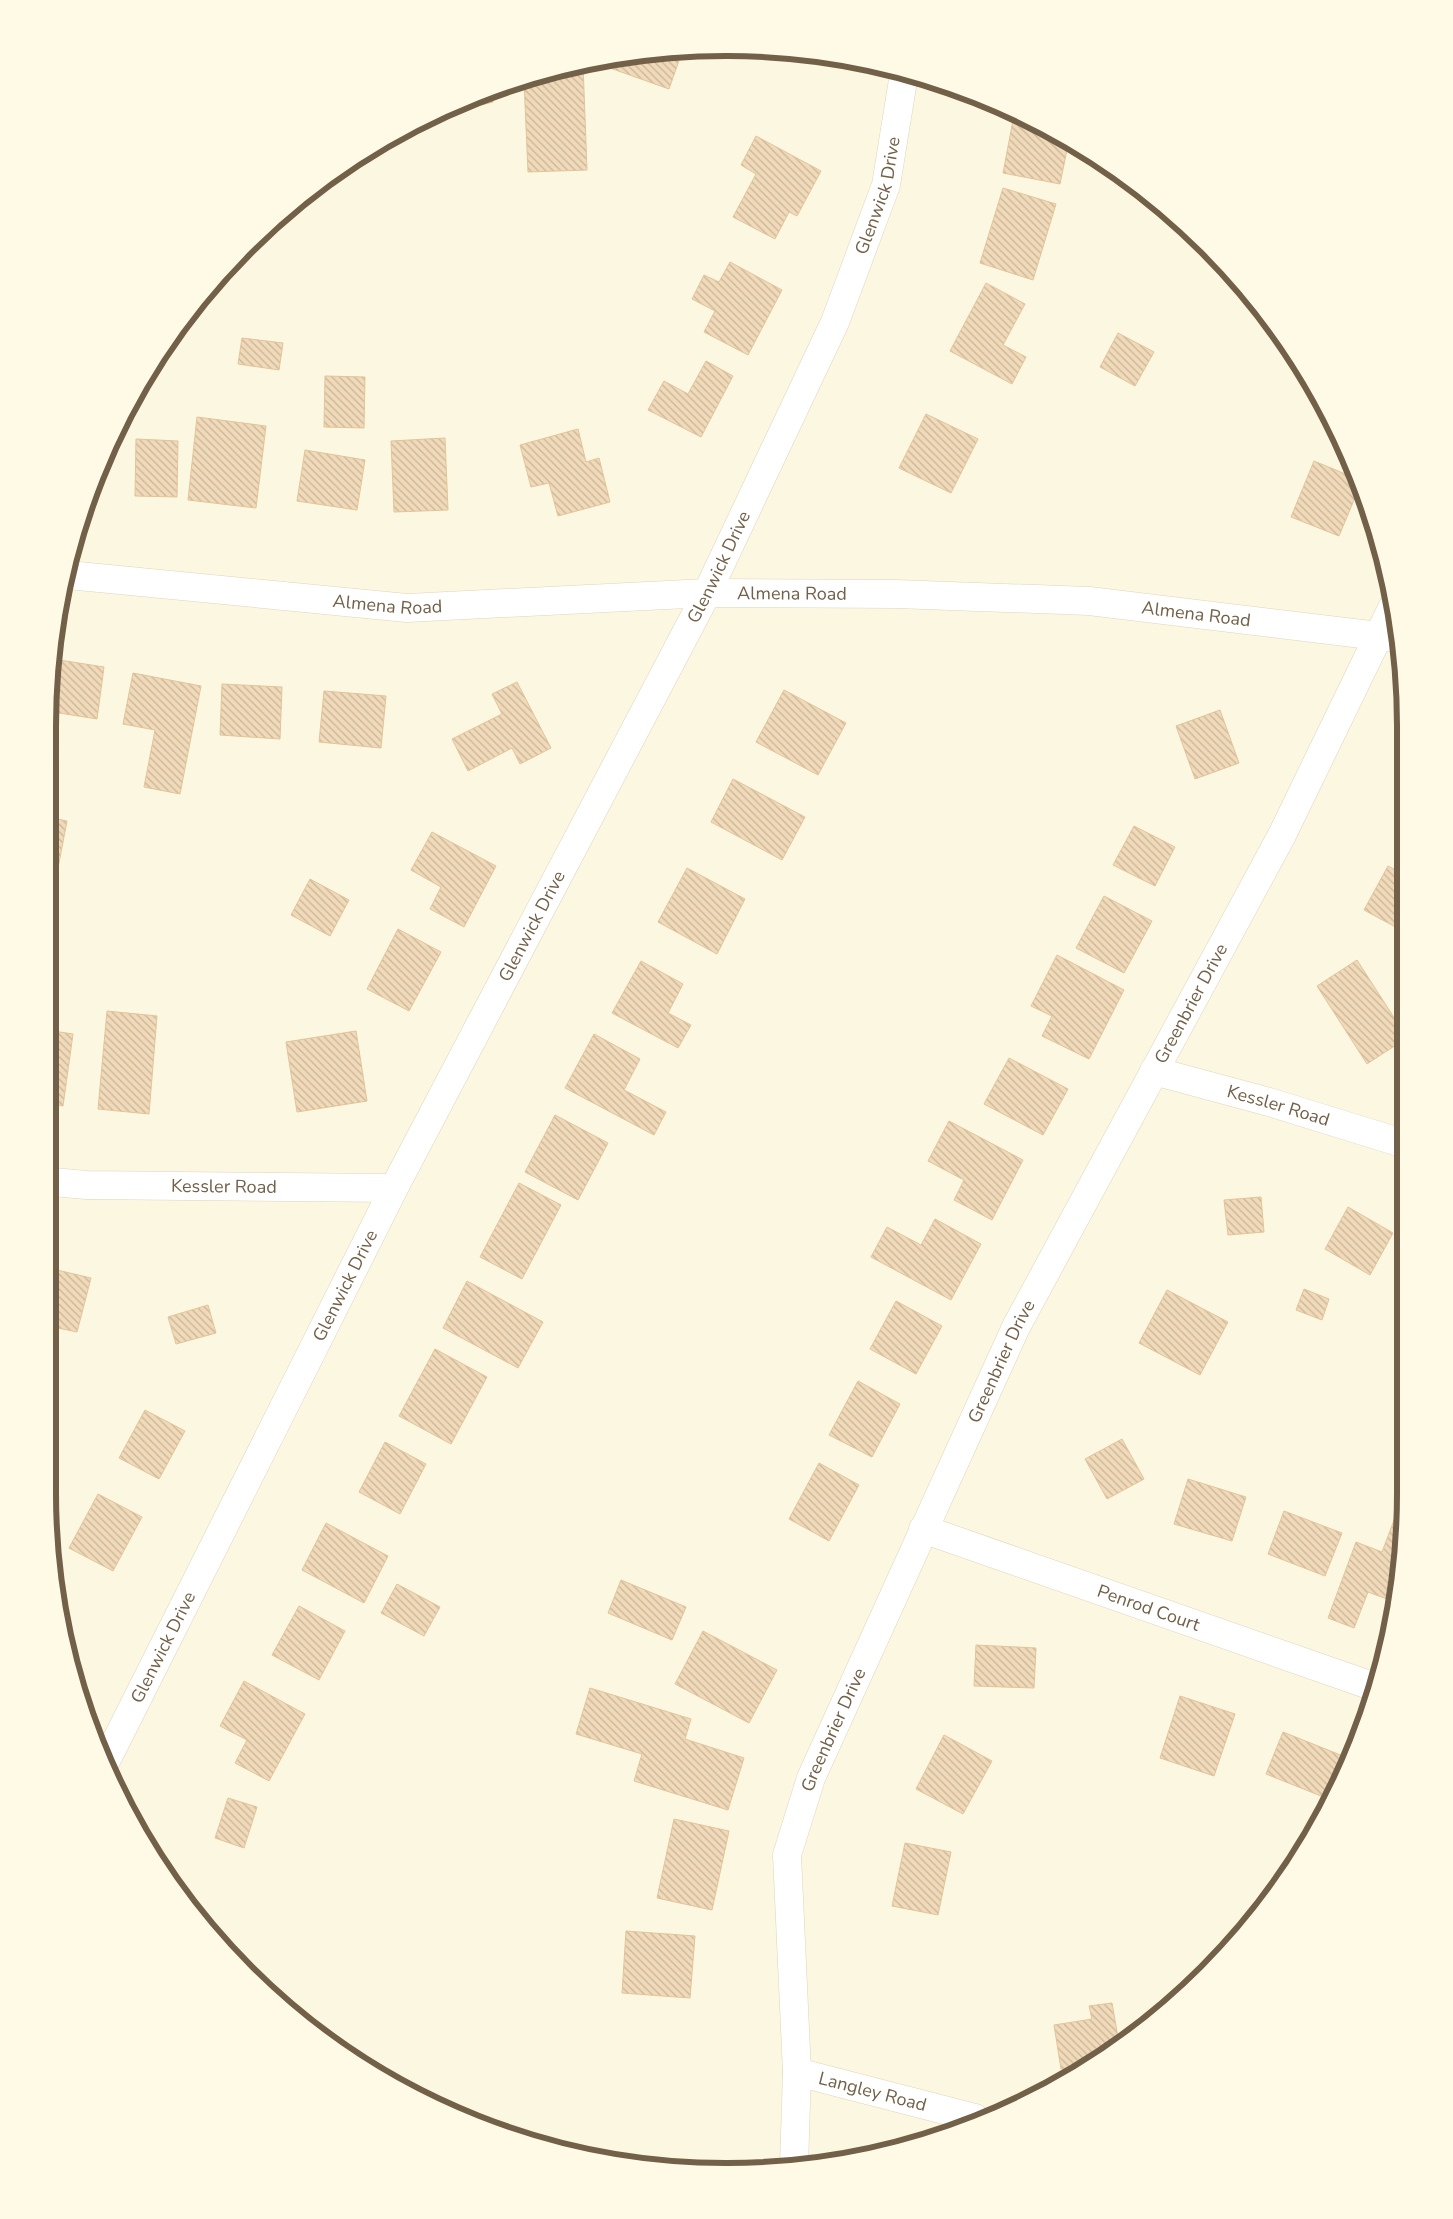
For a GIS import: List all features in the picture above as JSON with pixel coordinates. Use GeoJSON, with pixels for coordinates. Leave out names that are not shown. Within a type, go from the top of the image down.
{"type":"FeatureCollection","features":[{"type":"Feature","properties":{"kind":"street","name":"Glenwick Drive"},"geometry":{"type":"LineString","coordinates":[[109,1754],[394,1188],[707,594],[836,322],[886,185],[903,80]]}},
{"type":"Feature","properties":{"kind":"street","name":"Almena Road"},"geometry":{"type":"LineString","coordinates":[[74,576],[407,608],[707,594],[896,594],[1089,601],[1387,637]]}},
{"type":"Feature","properties":{"kind":"street","name":"Greenbrier Drive"},"geometry":{"type":"LineString","coordinates":[[794,2159],[797,2072],[788,1855],[811,1778],[1016,1327],[1387,637]]}},
{"type":"Feature","properties":{"kind":"street","name":"Kessler Road"},"geometry":{"type":"LineString","coordinates":[[1154,1071],[1269,1102],[1397,1140]]}},
{"type":"Feature","properties":{"kind":"street","name":"Kessler Road"},"geometry":{"type":"LineString","coordinates":[[56,1182],[86,1185],[394,1188]]}},
{"type":"Feature","properties":{"kind":"street","name":"Penrod Court"},"geometry":{"type":"LineString","coordinates":[[923,1529],[1368,1685]]}},
{"type":"Feature","properties":{"kind":"street","name":"Langley Road"},"geometry":{"type":"LineString","coordinates":[[797,2072],[970,2117]]}},
{"type":"Feature","properties":{"kind":"building"},"geometry":{"type":"Polygon","coordinates":[[[680,58],[669,89],[610,68],[639,62],[680,58]]]}},
{"type":"Feature","properties":{"kind":"building"},"geometry":{"type":"Polygon","coordinates":[[[583,72],[587,170],[528,172],[524,88],[583,72]]]}},
{"type":"Feature","properties":{"kind":"building"},"geometry":{"type":"Polygon","coordinates":[[[492,99],[493,102],[465,109],[492,99]]]}},
{"type":"Feature","properties":{"kind":"building"},"geometry":{"type":"Polygon","coordinates":[[[1013,120],[1067,149],[1060,184],[1003,173],[1013,120]]]}},
{"type":"Feature","properties":{"kind":"building"},"geometry":{"type":"Polygon","coordinates":[[[756,136],[821,171],[797,216],[789,212],[775,239],[733,217],[756,174],[741,165],[756,136]]]}},
{"type":"Feature","properties":{"kind":"building"},"geometry":{"type":"Polygon","coordinates":[[[1003,188],[1056,204],[1033,280],[980,263],[1003,188]]]}},
{"type":"Feature","properties":{"kind":"building"},"geometry":{"type":"Polygon","coordinates":[[[730,262],[782,290],[748,355],[704,332],[715,311],[692,299],[704,275],[719,282],[730,262]]]}},
{"type":"Feature","properties":{"kind":"building"},"geometry":{"type":"Polygon","coordinates":[[[986,283],[1025,304],[1003,345],[1026,357],[1012,384],[950,351],[986,283]]]}},
{"type":"Feature","properties":{"kind":"building"},"geometry":{"type":"Polygon","coordinates":[[[1118,333],[1154,352],[1135,386],[1100,367],[1118,333]]]}},
{"type":"Feature","properties":{"kind":"building"},"geometry":{"type":"Polygon","coordinates":[[[242,338],[283,343],[279,370],[238,364],[242,338]]]}},
{"type":"Feature","properties":{"kind":"building"},"geometry":{"type":"Polygon","coordinates":[[[706,361],[733,376],[701,437],[648,410],[664,381],[688,394],[706,361]]]}},
{"type":"Feature","properties":{"kind":"building"},"geometry":{"type":"Polygon","coordinates":[[[325,376],[365,377],[364,428],[324,427],[325,376]]]}},
{"type":"Feature","properties":{"kind":"building"},"geometry":{"type":"Polygon","coordinates":[[[926,414],[978,439],[951,493],[899,468],[926,414]]]}},
{"type":"Feature","properties":{"kind":"building"},"geometry":{"type":"Polygon","coordinates":[[[197,417],[266,426],[256,508],[188,500],[197,417]]]}},
{"type":"Feature","properties":{"kind":"building"},"geometry":{"type":"Polygon","coordinates":[[[578,429],[586,462],[599,458],[610,502],[558,516],[549,483],[531,487],[520,445],[578,429]]]}},
{"type":"Feature","properties":{"kind":"building"},"geometry":{"type":"Polygon","coordinates":[[[445,438],[448,510],[394,512],[391,441],[445,438]]]}},
{"type":"Feature","properties":{"kind":"building"},"geometry":{"type":"Polygon","coordinates":[[[136,439],[178,441],[177,497],[135,496],[136,439]]]}},
{"type":"Feature","properties":{"kind":"building"},"geometry":{"type":"Polygon","coordinates":[[[305,450],[365,460],[357,510],[297,501],[305,450]]]}},
{"type":"Feature","properties":{"kind":"building"},"geometry":{"type":"Polygon","coordinates":[[[1314,461],[1348,475],[1356,496],[1339,536],[1291,517],[1314,461]]]}},
{"type":"Feature","properties":{"kind":"building"},"geometry":{"type":"Polygon","coordinates":[[[60,660],[104,667],[97,719],[57,713],[60,660]]]}},
{"type":"Feature","properties":{"kind":"building"},"geometry":{"type":"Polygon","coordinates":[[[133,673],[201,686],[180,794],[144,787],[155,730],[123,724],[133,673]]]}},
{"type":"Feature","properties":{"kind":"building"},"geometry":{"type":"Polygon","coordinates":[[[517,682],[551,748],[520,764],[512,748],[468,771],[452,739],[502,714],[492,694],[517,682]]]}},
{"type":"Feature","properties":{"kind":"building"},"geometry":{"type":"Polygon","coordinates":[[[222,684],[282,687],[280,739],[220,735],[222,684]]]}},
{"type":"Feature","properties":{"kind":"building"},"geometry":{"type":"Polygon","coordinates":[[[784,690],[846,723],[818,775],[756,742],[784,690]]]}},
{"type":"Feature","properties":{"kind":"building"},"geometry":{"type":"Polygon","coordinates":[[[324,691],[386,696],[381,748],[319,742],[324,691]]]}},
{"type":"Feature","properties":{"kind":"building"},"geometry":{"type":"Polygon","coordinates":[[[1220,710],[1239,763],[1195,779],[1176,726],[1220,710]]]}},
{"type":"Feature","properties":{"kind":"building"},"geometry":{"type":"Polygon","coordinates":[[[733,779],[805,817],[782,860],[711,822],[733,779]]]}},
{"type":"Feature","properties":{"kind":"building"},"geometry":{"type":"Polygon","coordinates":[[[56,819],[67,821],[58,868],[56,868],[56,819]]]}},
{"type":"Feature","properties":{"kind":"building"},"geometry":{"type":"Polygon","coordinates":[[[1134,826],[1175,847],[1155,886],[1113,865],[1134,826]]]}},
{"type":"Feature","properties":{"kind":"building"},"geometry":{"type":"Polygon","coordinates":[[[432,832],[496,866],[464,927],[430,909],[441,887],[411,870],[432,832]]]}},
{"type":"Feature","properties":{"kind":"building"},"geometry":{"type":"Polygon","coordinates":[[[1388,866],[1397,871],[1397,928],[1364,910],[1388,866]]]}},
{"type":"Feature","properties":{"kind":"building"},"geometry":{"type":"Polygon","coordinates":[[[687,868],[745,899],[717,954],[658,922],[687,868]]]}},
{"type":"Feature","properties":{"kind":"building"},"geometry":{"type":"Polygon","coordinates":[[[310,879],[349,900],[330,936],[291,915],[310,879]]]}},
{"type":"Feature","properties":{"kind":"building"},"geometry":{"type":"Polygon","coordinates":[[[1104,896],[1152,921],[1124,973],[1076,948],[1104,896]]]}},
{"type":"Feature","properties":{"kind":"building"},"geometry":{"type":"Polygon","coordinates":[[[398,929],[441,952],[409,1011],[367,989],[398,929]]]}},
{"type":"Feature","properties":{"kind":"building"},"geometry":{"type":"Polygon","coordinates":[[[1057,955],[1124,990],[1089,1059],[1042,1036],[1052,1016],[1031,1006],[1057,955]]]}},
{"type":"Feature","properties":{"kind":"building"},"geometry":{"type":"Polygon","coordinates":[[[1357,960],[1397,1022],[1397,1044],[1367,1064],[1317,986],[1357,960]]]}},
{"type":"Feature","properties":{"kind":"building"},"geometry":{"type":"Polygon","coordinates":[[[641,961],[683,984],[668,1013],[691,1025],[678,1048],[612,1013],[641,961]]]}},
{"type":"Feature","properties":{"kind":"building"},"geometry":{"type":"Polygon","coordinates":[[[107,1011],[157,1016],[149,1114],[98,1109],[107,1011]]]}},
{"type":"Feature","properties":{"kind":"building"},"geometry":{"type":"Polygon","coordinates":[[[56,1031],[73,1034],[63,1106],[56,1105],[56,1031]]]}},
{"type":"Feature","properties":{"kind":"building"},"geometry":{"type":"Polygon","coordinates":[[[356,1031],[367,1101],[297,1112],[286,1042],[356,1031]]]}},
{"type":"Feature","properties":{"kind":"building"},"geometry":{"type":"Polygon","coordinates":[[[594,1034],[640,1059],[624,1090],[666,1112],[654,1135],[565,1088],[594,1034]]]}},
{"type":"Feature","properties":{"kind":"building"},"geometry":{"type":"Polygon","coordinates":[[[1009,1058],[1068,1089],[1043,1135],[984,1104],[1009,1058]]]}},
{"type":"Feature","properties":{"kind":"building"},"geometry":{"type":"Polygon","coordinates":[[[555,1115],[608,1143],[578,1200],[525,1172],[555,1115]]]}},
{"type":"Feature","properties":{"kind":"building"},"geometry":{"type":"Polygon","coordinates":[[[949,1121],[1023,1160],[992,1220],[954,1200],[964,1180],[928,1161],[949,1121]]]}},
{"type":"Feature","properties":{"kind":"building"},"geometry":{"type":"Polygon","coordinates":[[[519,1183],[561,1205],[522,1279],[480,1257],[519,1183]]]}},
{"type":"Feature","properties":{"kind":"building"},"geometry":{"type":"Polygon","coordinates":[[[1261,1197],[1264,1232],[1228,1235],[1224,1200],[1261,1197]]]}},
{"type":"Feature","properties":{"kind":"building"},"geometry":{"type":"Polygon","coordinates":[[[1348,1207],[1393,1233],[1370,1275],[1325,1249],[1348,1207]]]}},
{"type":"Feature","properties":{"kind":"building"},"geometry":{"type":"Polygon","coordinates":[[[935,1219],[981,1244],[951,1300],[871,1257],[887,1227],[921,1245],[935,1219]]]}},
{"type":"Feature","properties":{"kind":"building"},"geometry":{"type":"Polygon","coordinates":[[[56,1270],[91,1278],[77,1332],[56,1328],[56,1270]]]}},
{"type":"Feature","properties":{"kind":"building"},"geometry":{"type":"Polygon","coordinates":[[[467,1281],[543,1322],[518,1368],[443,1328],[467,1281]]]}},
{"type":"Feature","properties":{"kind":"building"},"geometry":{"type":"Polygon","coordinates":[[[1304,1289],[1329,1299],[1322,1320],[1296,1310],[1304,1289]]]}},
{"type":"Feature","properties":{"kind":"building"},"geometry":{"type":"Polygon","coordinates":[[[1167,1290],[1228,1322],[1200,1375],[1139,1343],[1167,1290]]]}},
{"type":"Feature","properties":{"kind":"building"},"geometry":{"type":"Polygon","coordinates":[[[896,1301],[942,1326],[916,1374],[870,1349],[896,1301]]]}},
{"type":"Feature","properties":{"kind":"building"},"geometry":{"type":"Polygon","coordinates":[[[208,1305],[216,1333],[176,1344],[168,1317],[208,1305]]]}},
{"type":"Feature","properties":{"kind":"building"},"geometry":{"type":"Polygon","coordinates":[[[435,1349],[487,1377],[451,1444],[399,1416],[435,1349]]]}},
{"type":"Feature","properties":{"kind":"building"},"geometry":{"type":"Polygon","coordinates":[[[858,1381],[900,1404],[872,1457],[829,1435],[858,1381]]]}},
{"type":"Feature","properties":{"kind":"building"},"geometry":{"type":"Polygon","coordinates":[[[145,1410],[185,1431],[159,1479],[119,1458],[145,1410]]]}},
{"type":"Feature","properties":{"kind":"building"},"geometry":{"type":"Polygon","coordinates":[[[1122,1439],[1144,1479],[1107,1499],[1085,1459],[1122,1439]]]}},
{"type":"Feature","properties":{"kind":"building"},"geometry":{"type":"Polygon","coordinates":[[[385,1442],[426,1464],[400,1514],[359,1492],[385,1442]]]}},
{"type":"Feature","properties":{"kind":"building"},"geometry":{"type":"Polygon","coordinates":[[[819,1463],[859,1485],[829,1541],[789,1519],[819,1463]]]}},
{"type":"Feature","properties":{"kind":"building"},"geometry":{"type":"Polygon","coordinates":[[[1188,1479],[1246,1497],[1232,1541],[1174,1524],[1188,1479]]]}},
{"type":"Feature","properties":{"kind":"building"},"geometry":{"type":"Polygon","coordinates":[[[98,1494],[142,1517],[113,1571],[69,1548],[98,1494]]]}},
{"type":"Feature","properties":{"kind":"building"},"geometry":{"type":"Polygon","coordinates":[[[1284,1511],[1342,1533],[1325,1576],[1268,1554],[1284,1511]]]}},
{"type":"Feature","properties":{"kind":"building"},"geometry":{"type":"Polygon","coordinates":[[[1396,1515],[1388,1599],[1368,1592],[1354,1628],[1328,1618],[1356,1542],[1382,1552],[1396,1515]]]}},
{"type":"Feature","properties":{"kind":"building"},"geometry":{"type":"Polygon","coordinates":[[[326,1523],[388,1556],[364,1603],[302,1570],[326,1523]]]}},
{"type":"Feature","properties":{"kind":"building"},"geometry":{"type":"Polygon","coordinates":[[[621,1580],[686,1607],[672,1640],[608,1613],[621,1580]]]}},
{"type":"Feature","properties":{"kind":"building"},"geometry":{"type":"Polygon","coordinates":[[[397,1584],[440,1607],[424,1636],[381,1613],[397,1584]]]}},
{"type":"Feature","properties":{"kind":"building"},"geometry":{"type":"Polygon","coordinates":[[[299,1606],[345,1631],[319,1680],[272,1655],[299,1606]]]}},
{"type":"Feature","properties":{"kind":"building"},"geometry":{"type":"Polygon","coordinates":[[[703,1631],[777,1670],[749,1723],[675,1684],[703,1631]]]}},
{"type":"Feature","properties":{"kind":"building"},"geometry":{"type":"Polygon","coordinates":[[[976,1645],[1036,1648],[1034,1688],[974,1686],[976,1645]]]}},
{"type":"Feature","properties":{"kind":"building"},"geometry":{"type":"Polygon","coordinates":[[[244,1681],[305,1714],[269,1781],[235,1763],[247,1740],[220,1726],[244,1681]]]}},
{"type":"Feature","properties":{"kind":"building"},"geometry":{"type":"Polygon","coordinates":[[[590,1688],[691,1719],[685,1739],[744,1758],[728,1810],[634,1781],[642,1754],[576,1734],[590,1688]]]}},
{"type":"Feature","properties":{"kind":"building"},"geometry":{"type":"Polygon","coordinates":[[[1180,1696],[1235,1714],[1214,1776],[1160,1758],[1180,1696]]]}},
{"type":"Feature","properties":{"kind":"building"},"geometry":{"type":"Polygon","coordinates":[[[1283,1732],[1343,1756],[1324,1797],[1266,1774],[1283,1732]]]}},
{"type":"Feature","properties":{"kind":"building"},"geometry":{"type":"Polygon","coordinates":[[[944,1735],[992,1761],[963,1814],[916,1789],[944,1735]]]}},
{"type":"Feature","properties":{"kind":"building"},"geometry":{"type":"Polygon","coordinates":[[[228,1798],[257,1807],[244,1848],[215,1838],[228,1798]]]}},
{"type":"Feature","properties":{"kind":"building"},"geometry":{"type":"Polygon","coordinates":[[[674,1819],[729,1831],[712,1910],[657,1898],[674,1819]]]}},
{"type":"Feature","properties":{"kind":"building"},"geometry":{"type":"Polygon","coordinates":[[[905,1843],[951,1852],[938,1915],[892,1906],[905,1843]]]}},
{"type":"Feature","properties":{"kind":"building"},"geometry":{"type":"Polygon","coordinates":[[[626,1931],[695,1936],[690,1998],[622,1993],[626,1931]]]}},
{"type":"Feature","properties":{"kind":"building"},"geometry":{"type":"Polygon","coordinates":[[[1112,2003],[1118,2036],[1071,2067],[1061,2069],[1054,2025],[1092,2019],[1089,2006],[1112,2003]]]}}]}
